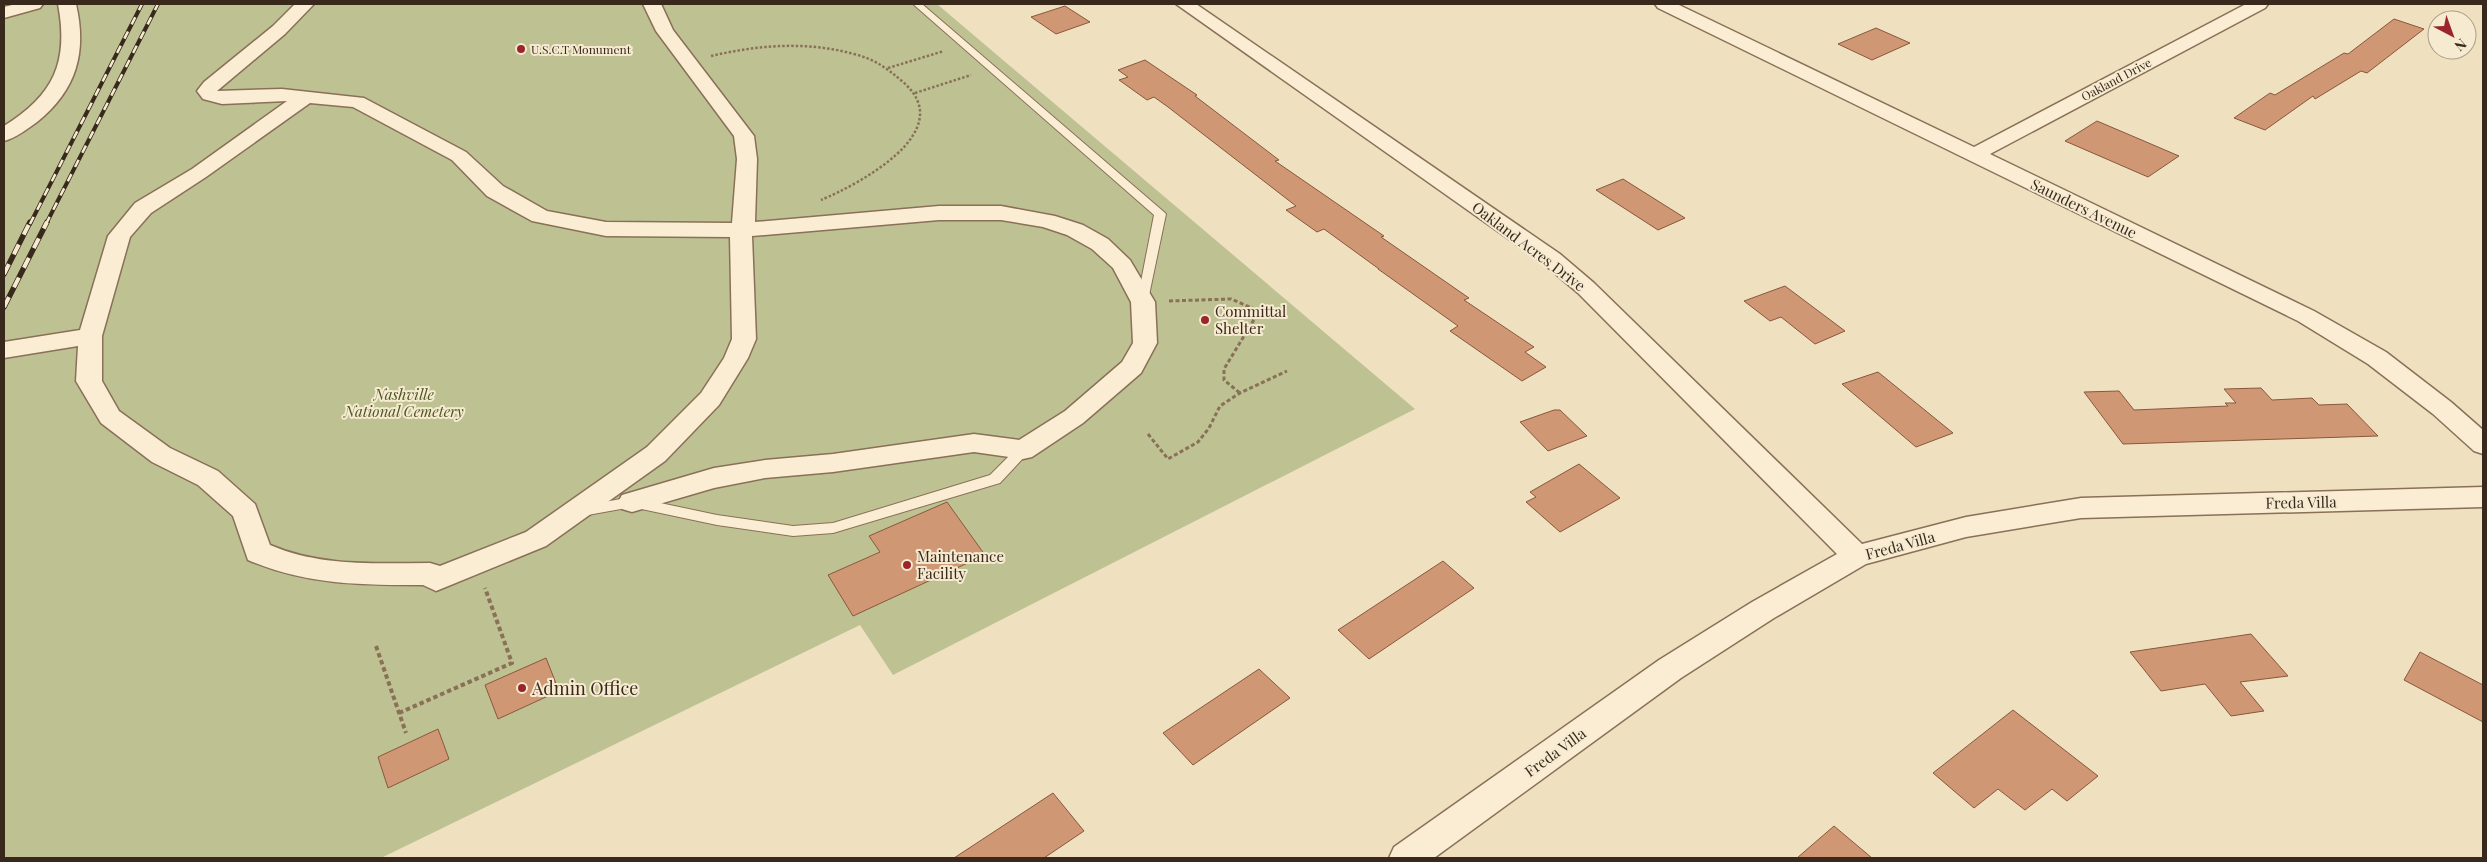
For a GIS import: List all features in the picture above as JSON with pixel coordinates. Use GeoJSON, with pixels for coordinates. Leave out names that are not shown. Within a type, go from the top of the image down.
{"type":"FeatureCollection","features":[{"type":"Feature","properties":{"kind":"street"},"geometry":{"type":"LineString","coordinates":[[4,13],[34,4]]}},
{"type":"Feature","properties":{"kind":"street"},"geometry":{"type":"LineString","coordinates":[[4,135],[33,114],[50,98],[63,80],[70,62],[74,43],[73,26],[67,4]]}},
{"type":"Feature","properties":{"kind":"street"},"geometry":{"type":"LineString","coordinates":[[305,4],[279,30],[211,86],[207,91],[210,95],[222,98],[282,95],[357,102],[460,156],[495,192],[540,216],[606,229],[742,230],[939,213],[1001,213],[1046,221],[1075,230],[1100,244],[1122,265],[1143,302],[1144,343],[1132,367],[1074,417],[1023,450],[974,443],[833,463],[765,468],[714,478],[632,502]]}},
{"type":"Feature","properties":{"kind":"street"},"geometry":{"type":"LineString","coordinates":[[306,97],[198,173],[142,208],[119,236],[90,336],[89,381],[110,418],[161,455],[208,478],[245,511],[258,552],[276,561],[332,573],[430,574],[436,580],[536,539],[656,454],[710,399],[736,358],[744,339],[742,230],[746,208],[747,159],[744,136],[665,30],[652,4]]}},
{"type":"Feature","properties":{"kind":"street","name":"Oakland Acres Drive"},"geometry":{"type":"LineString","coordinates":[[1185,4],[1552,259],[1586,288],[1857,556]]}},
{"type":"Feature","properties":{"kind":"street","name":"Saunders Avenue"},"geometry":{"type":"LineString","coordinates":[[1664,4],[2306,316],[2377,358],[2442,408],[2483,445]]}},
{"type":"Feature","properties":{"kind":"street","name":"Oakland Drive"},"geometry":{"type":"LineString","coordinates":[[1973,155],[2259,4]]}},
{"type":"Feature","properties":{"kind":"street"},"geometry":{"type":"LineString","coordinates":[[4,350],[90,336]]}},
{"type":"Feature","properties":{"kind":"street","name":"Freda Villa"},"geometry":{"type":"LineString","coordinates":[[1406,858],[1670,669],[1763,610],[1857,556],[1966,527],[2081,508],[2483,497]]}},
{"type":"Feature","properties":{"kind":"lane"},"geometry":{"type":"LineString","coordinates":[[917,4],[1160,214],[1143,302]]}},
{"type":"Feature","properties":{"kind":"lane"},"geometry":{"type":"LineString","coordinates":[[577,511],[632,502],[717,520],[793,531],[833,528],[995,479],[1023,450]]}},
{"type":"Feature","properties":{"kind":"path"},"geometry":{"type":"LineString","coordinates":[[688,61],[756,48],[802,46],[845,52],[877,61],[915,93],[919,110],[917,125],[913,134],[896,155],[886,165],[850,188],[814,202]]}},
{"type":"Feature","properties":{"kind":"path"},"geometry":{"type":"LineString","coordinates":[[887,68],[947,51]]}},
{"type":"Feature","properties":{"kind":"path"},"geometry":{"type":"LineString","coordinates":[[915,93],[976,72]]}},
{"type":"Feature","properties":{"kind":"path"},"geometry":{"type":"LineString","coordinates":[[1143,302],[1231,299],[1252,308],[1255,318],[1224,368],[1224,380],[1240,393]]}},
{"type":"Feature","properties":{"kind":"path"},"geometry":{"type":"LineString","coordinates":[[1148,434],[1168,459],[1198,442],[1220,406],[1240,393],[1287,371]]}},
{"type":"Feature","properties":{"kind":"path"},"geometry":{"type":"LineString","coordinates":[[399,713],[512,663],[476,564]]}},
{"type":"Feature","properties":{"kind":"path"},"geometry":{"type":"LineString","coordinates":[[376,646],[406,733]]}},
{"type":"Feature","properties":{"kind":"green space","name":"Nashville National Cemetery"},"geometry":{"type":"Polygon","coordinates":[[[4,4],[937,4],[1415,409],[893,675],[860,625],[381,858],[4,858],[4,4]]]}},
{"type":"Feature","properties":{"kind":"building"},"geometry":{"type":"Polygon","coordinates":[[[1065,6],[1090,22],[1056,34],[1031,17],[1065,6]]]}},
{"type":"Feature","properties":{"kind":"building"},"geometry":{"type":"Polygon","coordinates":[[[2394,19],[2424,29],[2367,73],[2361,71],[2315,99],[2313,96],[2265,130],[2234,118],[2270,93],[2275,95],[2344,53],[2348,54],[2394,19]]]}},
{"type":"Feature","properties":{"kind":"building"},"geometry":{"type":"Polygon","coordinates":[[[1876,28],[1910,43],[1872,60],[1838,44],[1876,28]]]}},
{"type":"Feature","properties":{"kind":"building"},"geometry":{"type":"Polygon","coordinates":[[[1145,60],[1197,95],[1195,96],[1279,160],[1275,161],[1384,236],[1381,237],[1469,298],[1464,300],[1534,347],[1525,352],[1546,367],[1522,381],[1450,331],[1458,326],[1324,229],[1317,232],[1286,210],[1296,206],[1154,97],[1147,100],[1119,80],[1128,77],[1118,70],[1145,60]]]}},
{"type":"Feature","properties":{"kind":"building"},"geometry":{"type":"Polygon","coordinates":[[[2097,121],[2179,156],[2148,177],[2065,141],[2097,121]]]}},
{"type":"Feature","properties":{"kind":"building"},"geometry":{"type":"Polygon","coordinates":[[[1623,179],[1685,218],[1658,230],[1596,190],[1623,179]]]}},
{"type":"Feature","properties":{"kind":"building"},"geometry":{"type":"Polygon","coordinates":[[[1785,286],[1845,331],[1815,344],[1781,317],[1770,321],[1744,301],[1785,286]]]}},
{"type":"Feature","properties":{"kind":"building"},"geometry":{"type":"Polygon","coordinates":[[[1878,372],[1953,433],[1916,447],[1842,384],[1878,372]]]}},
{"type":"Feature","properties":{"kind":"building"},"geometry":{"type":"Polygon","coordinates":[[[2261,388],[2272,400],[2312,398],[2319,405],[2347,404],[2378,436],[2123,444],[2084,392],[2119,391],[2134,410],[2228,406],[2225,403],[2236,403],[2224,389],[2261,388]]]}},
{"type":"Feature","properties":{"kind":"building"},"geometry":{"type":"Polygon","coordinates":[[[1554,410],[1560,410],[1587,436],[1548,451],[1520,422],[1554,410]]]}},
{"type":"Feature","properties":{"kind":"building"},"geometry":{"type":"Polygon","coordinates":[[[1579,464],[1620,498],[1560,532],[1526,502],[1536,497],[1530,492],[1579,464]]]}},
{"type":"Feature","properties":{"kind":"building","name":"Maintenance Facility"},"geometry":{"type":"Polygon","coordinates":[[[947,502],[985,555],[853,616],[828,575],[880,552],[869,536],[947,502]]]}},
{"type":"Feature","properties":{"kind":"building"},"geometry":{"type":"Polygon","coordinates":[[[1443,561],[1474,588],[1369,659],[1338,630],[1443,561]]]}},
{"type":"Feature","properties":{"kind":"building"},"geometry":{"type":"Polygon","coordinates":[[[2251,634],[2288,676],[2240,682],[2264,711],[2231,716],[2205,684],[2161,691],[2130,652],[2251,634]]]}},
{"type":"Feature","properties":{"kind":"building"},"geometry":{"type":"Polygon","coordinates":[[[2420,652],[2483,685],[2483,722],[2404,680],[2420,652]]]}},
{"type":"Feature","properties":{"kind":"building","name":"Admin Office"},"geometry":{"type":"Polygon","coordinates":[[[546,658],[559,691],[498,719],[485,685],[546,658]]]}},
{"type":"Feature","properties":{"kind":"building"},"geometry":{"type":"Polygon","coordinates":[[[1259,669],[1290,698],[1193,765],[1163,733],[1259,669]]]}},
{"type":"Feature","properties":{"kind":"building"},"geometry":{"type":"Polygon","coordinates":[[[2013,710],[2098,776],[2067,801],[2052,789],[2025,810],[1998,789],[1974,808],[1933,773],[2013,710]]]}},
{"type":"Feature","properties":{"kind":"building"},"geometry":{"type":"Polygon","coordinates":[[[438,729],[449,759],[388,788],[378,757],[438,729]]]}},
{"type":"Feature","properties":{"kind":"building"},"geometry":{"type":"Polygon","coordinates":[[[1053,793],[1084,831],[1044,858],[954,858],[1053,793]]]}},
{"type":"Feature","properties":{"kind":"building"},"geometry":{"type":"Polygon","coordinates":[[[1834,826],[1872,858],[1797,858],[1834,826]]]}},
{"type":"Feature","properties":{"kind":"railway"},"geometry":{"type":"LineString","coordinates":[[30,224],[142,4]]}},
{"type":"Feature","properties":{"kind":"railway"},"geometry":{"type":"LineString","coordinates":[[46,224],[158,4]]}},
{"type":"Feature","properties":{"kind":"railway"},"geometry":{"type":"LineString","coordinates":[[4,274],[30,222]]}},
{"type":"Feature","properties":{"kind":"railway"},"geometry":{"type":"LineString","coordinates":[[4,307],[47,222]]}},
{"type":"Feature","properties":{"kind":"place","name":"U.S.C.T Monument"},"geometry":{"type":"Point","coordinates":[521,49]}},
{"type":"Feature","properties":{"kind":"place","name":"Committal Shelter"},"geometry":{"type":"Point","coordinates":[1205,320]}},
{"type":"Feature","properties":{"kind":"place","name":"Maintenance Facility"},"geometry":{"type":"Point","coordinates":[907,565]}},
{"type":"Feature","properties":{"kind":"place","name":"Admin Office"},"geometry":{"type":"Point","coordinates":[522,688]}}]}
